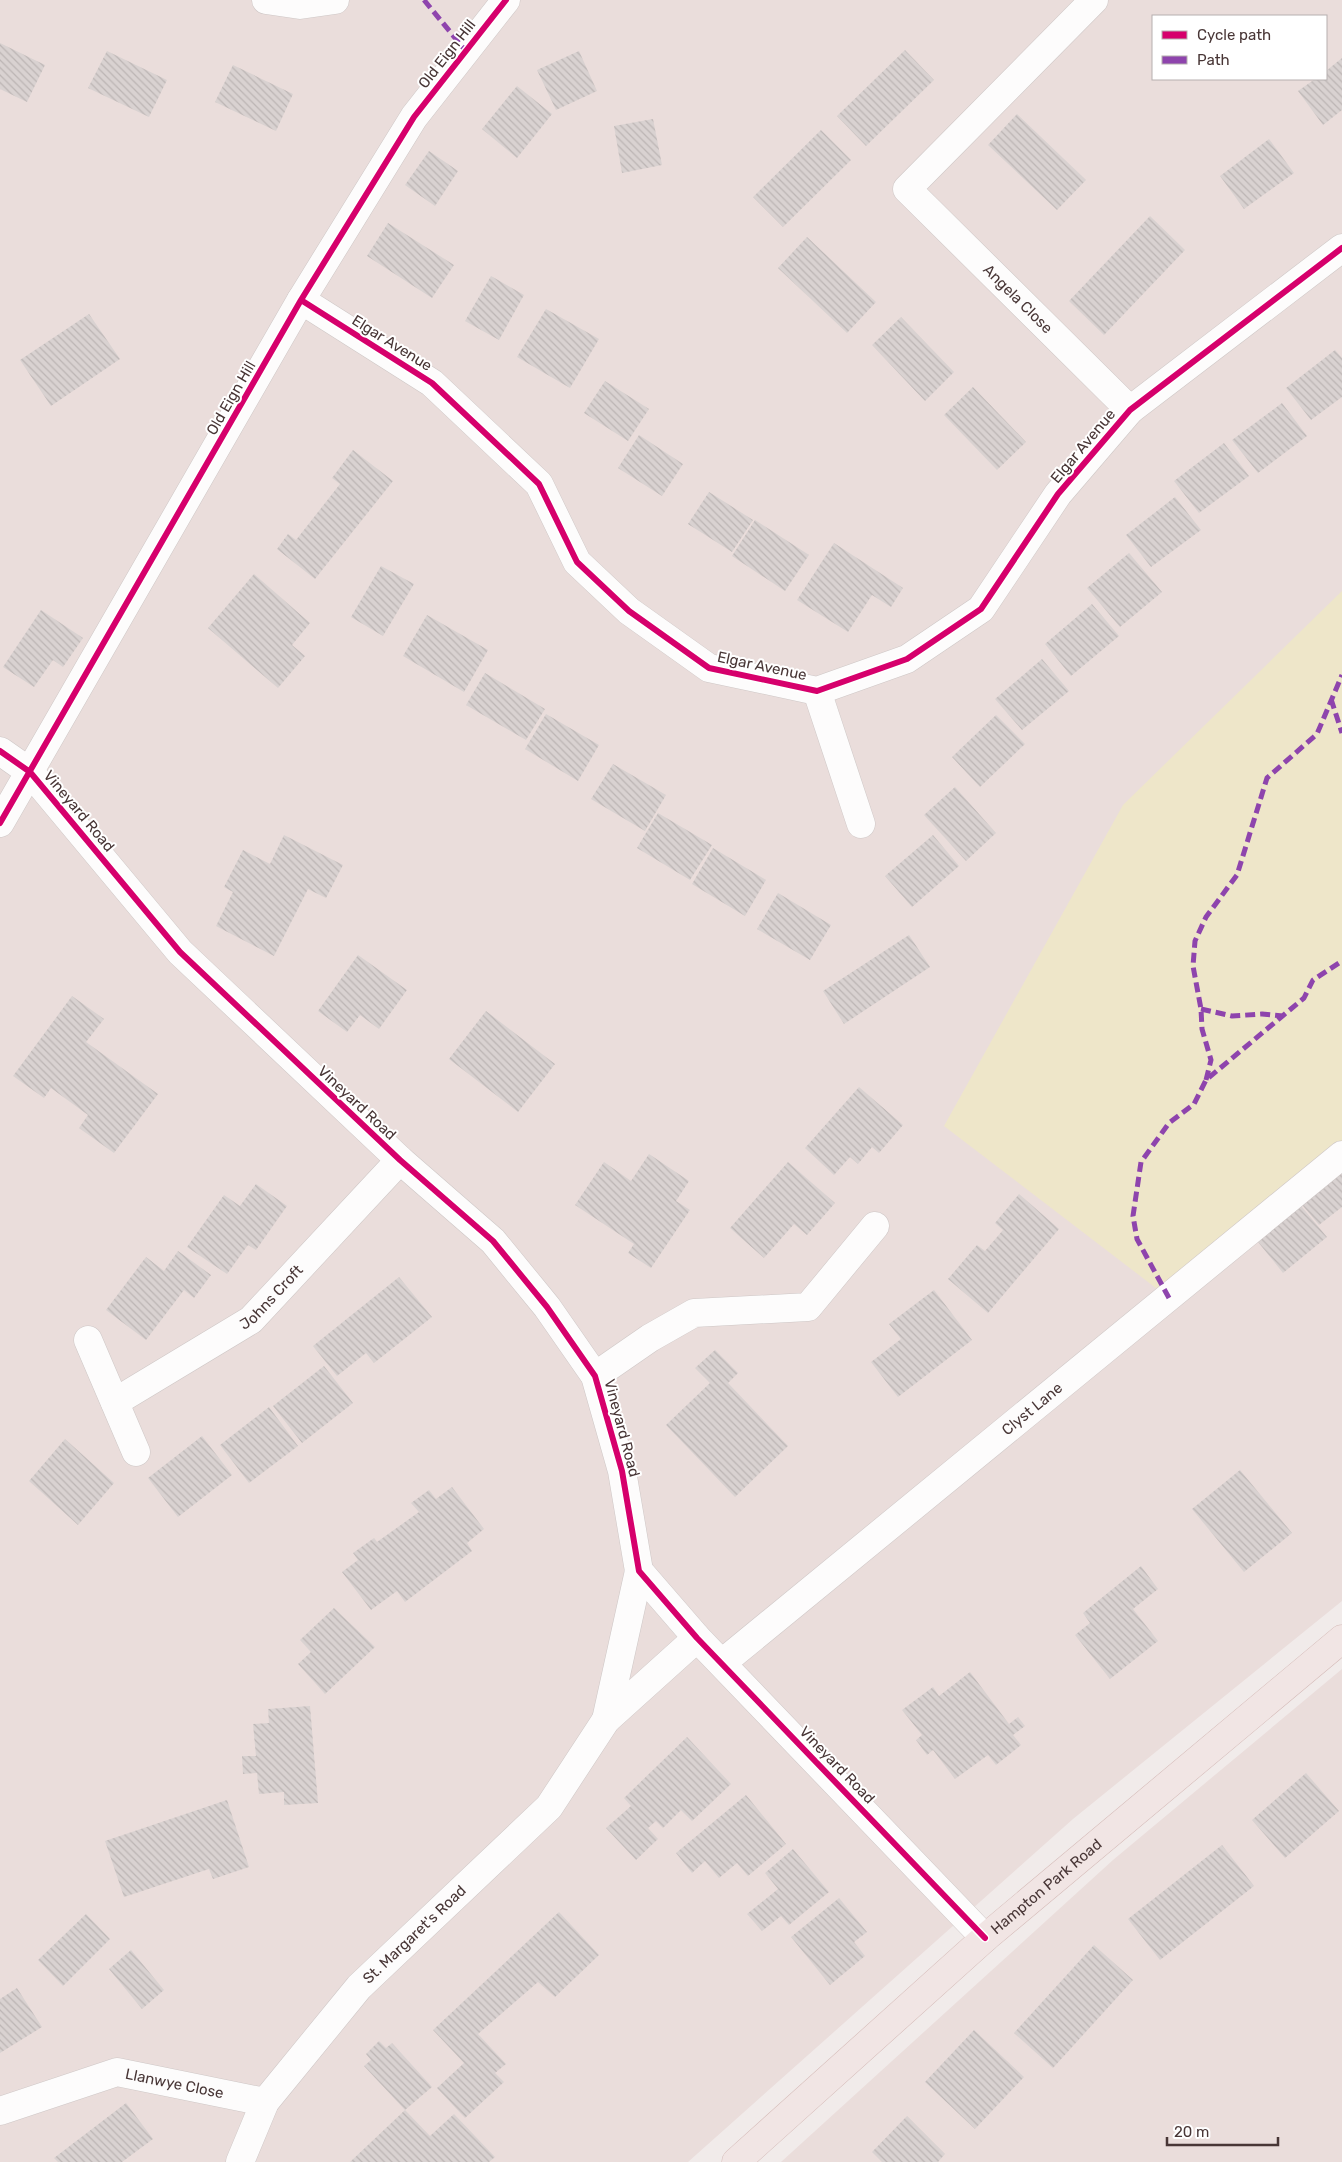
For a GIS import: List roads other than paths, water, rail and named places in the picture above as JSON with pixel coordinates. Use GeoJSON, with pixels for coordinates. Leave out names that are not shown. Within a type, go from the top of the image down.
{"type":"FeatureCollection","features":[{"type":"Feature","properties":{"kind":"main road","name":"Hampton Park Road"},"geometry":{"type":"LineString","coordinates":[[736,2162],[985,1938],[1342,1639]]}},
{"type":"Feature","properties":{"kind":"street"},"geometry":{"type":"LineString","coordinates":[[266,0],[300,6],[336,0]]}},
{"type":"Feature","properties":{"kind":"street","name":"Old Eign Hill"},"geometry":{"type":"LineString","coordinates":[[0,823],[301,300],[414,117],[506,0]]}},
{"type":"Feature","properties":{"kind":"street","name":"Angela Close"},"geometry":{"type":"LineString","coordinates":[[1094,0],[907,189],[1130,410]]}},
{"type":"Feature","properties":{"kind":"street","name":"Elgar Avenue"},"geometry":{"type":"LineString","coordinates":[[301,300],[432,383],[540,484],[577,562],[628,611],[710,668],[816,691],[907,658],[981,609],[1058,494],[1130,410],[1342,248]]}},
{"type":"Feature","properties":{"kind":"street"},"geometry":{"type":"LineString","coordinates":[[816,691],[861,824]]}},
{"type":"Feature","properties":{"kind":"street","name":"Vineyard Road"},"geometry":{"type":"LineString","coordinates":[[0,751],[30,772],[180,952],[400,1160],[493,1241],[547,1307],[595,1376],[622,1471],[640,1571],[697,1638],[985,1938]]}},
{"type":"Feature","properties":{"kind":"street","name":"Clyst Lane"},"geometry":{"type":"LineString","coordinates":[[722,1663],[1342,1155]]}},
{"type":"Feature","properties":{"kind":"street","name":"Johns Croft"},"geometry":{"type":"LineString","coordinates":[[115,1402],[251,1320],[400,1160]]}},
{"type":"Feature","properties":{"kind":"street"},"geometry":{"type":"LineString","coordinates":[[595,1376],[650,1338],[694,1313],[808,1307],[875,1226]]}},
{"type":"Feature","properties":{"kind":"street"},"geometry":{"type":"LineString","coordinates":[[88,1340],[136,1452]]}},
{"type":"Feature","properties":{"kind":"street","name":"St. Margaret's Road"},"geometry":{"type":"LineString","coordinates":[[606,1720],[640,1571]]}},
{"type":"Feature","properties":{"kind":"street","name":"St. Margaret's Road"},"geometry":{"type":"LineString","coordinates":[[240,2162],[265,2102],[359,1986],[549,1807],[606,1720],[697,1638]]}},
{"type":"Feature","properties":{"kind":"street","name":"Llanwye Close"},"geometry":{"type":"LineString","coordinates":[[0,2111],[117,2072],[265,2102]]}}]}
